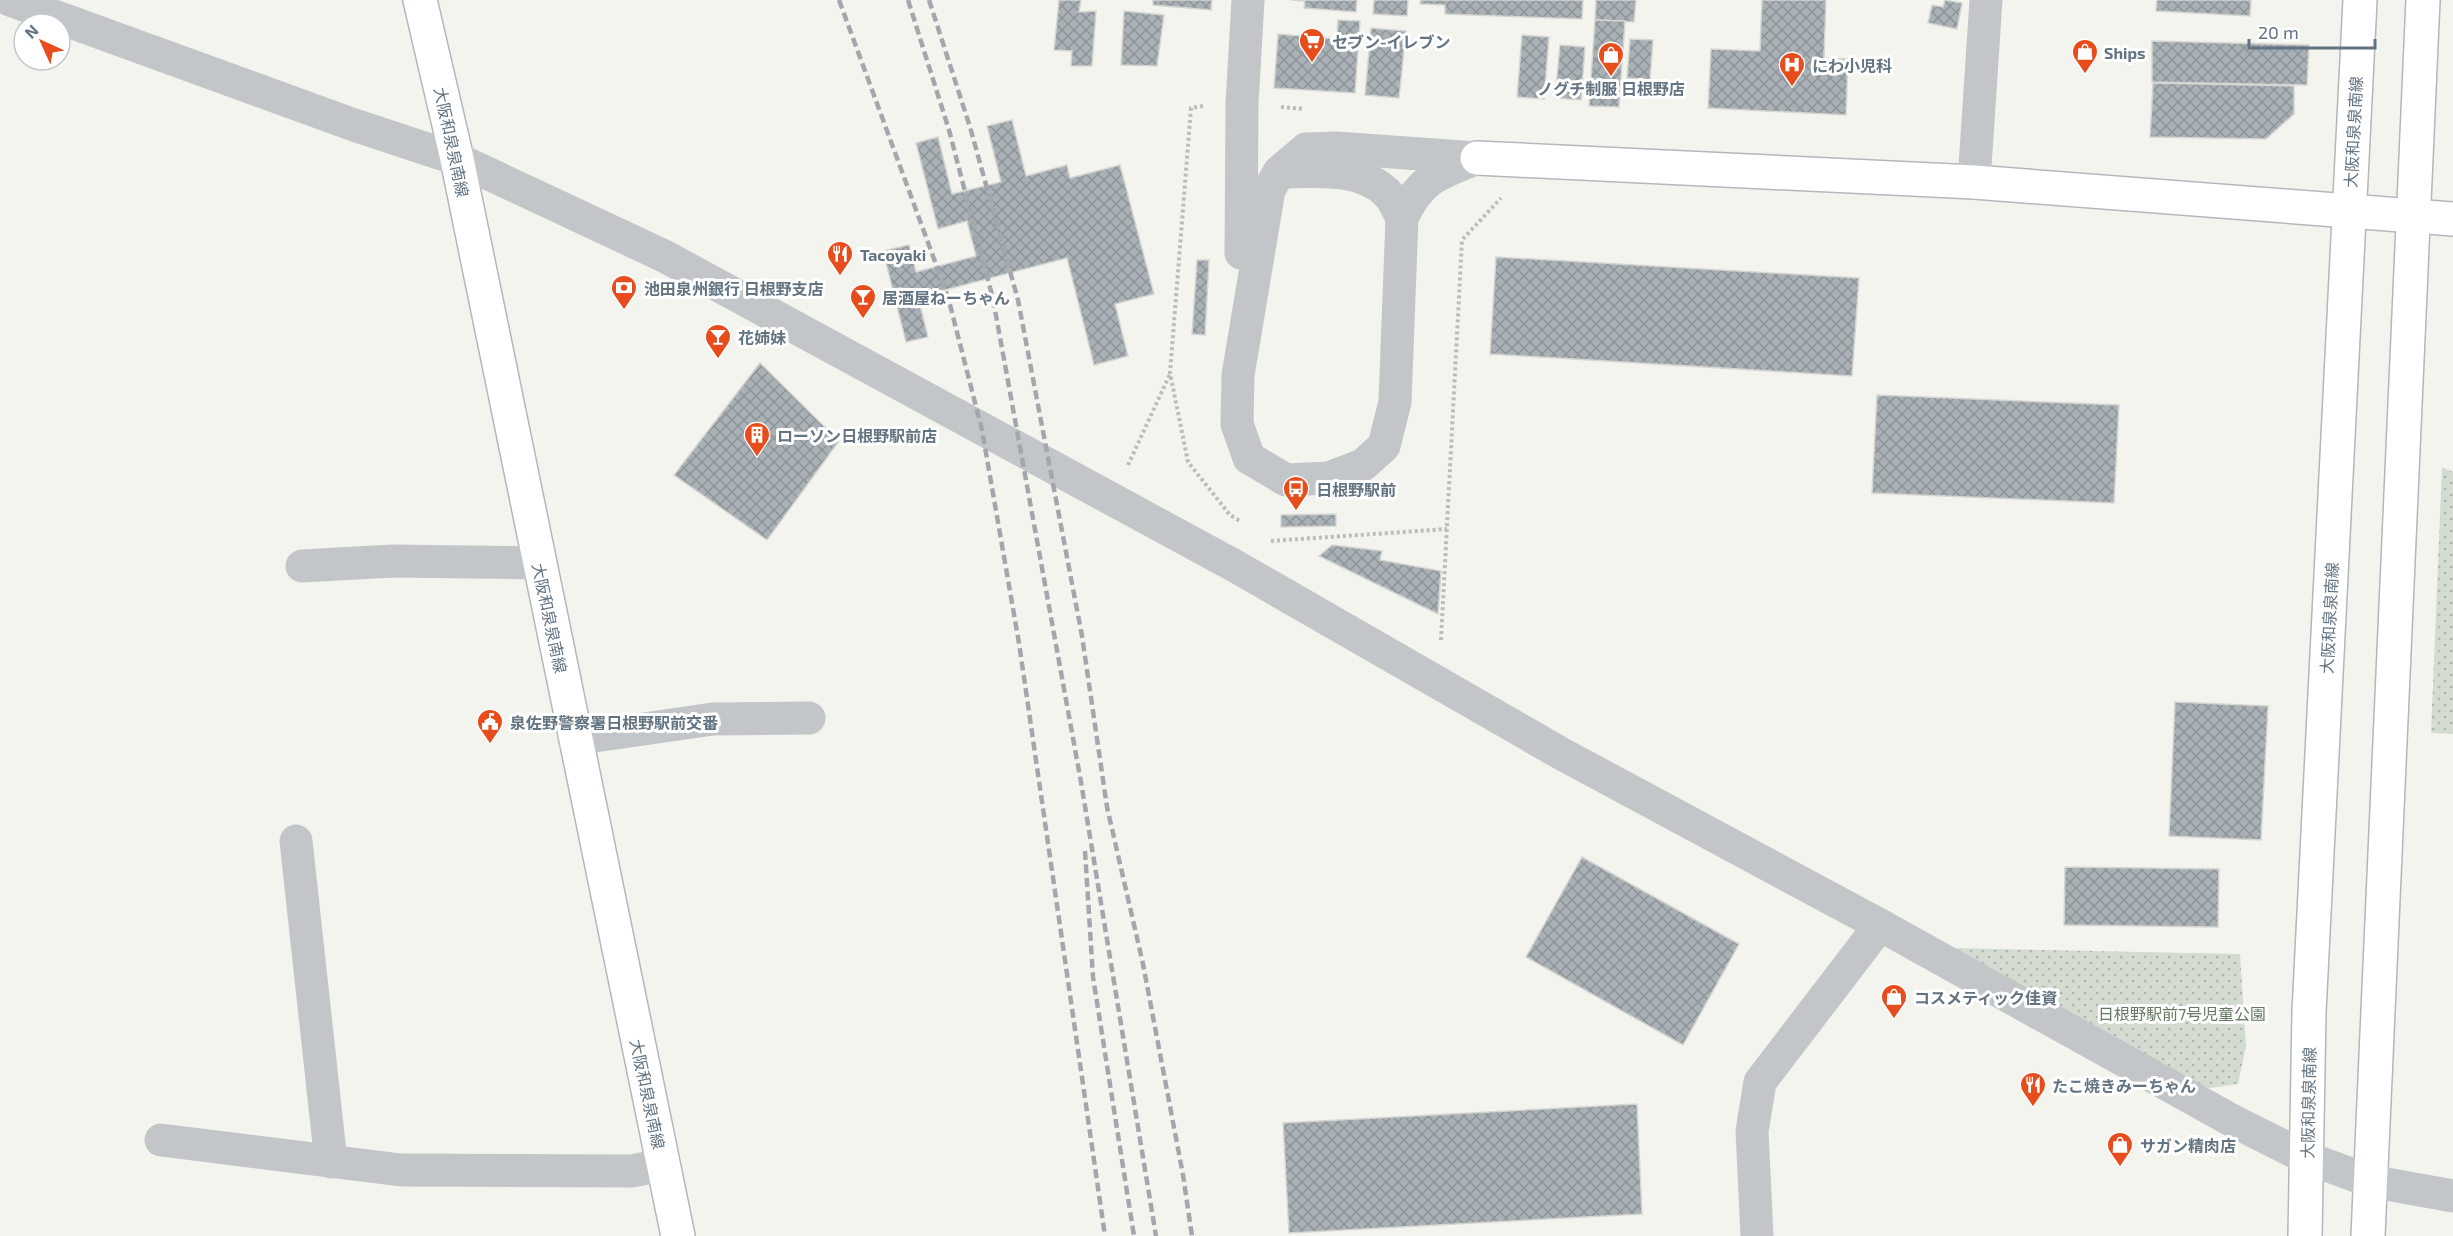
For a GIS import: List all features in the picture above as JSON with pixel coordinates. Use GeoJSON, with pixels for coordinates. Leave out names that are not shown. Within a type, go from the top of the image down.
{"type":"FeatureCollection","features":[{"type":"Feature","properties":{"kind":"main road","name":"大阪和泉泉南線"},"geometry":{"type":"LineString","coordinates":[[420,0],[457,159],[574,739],[678,1236]]}},
{"type":"Feature","properties":{"kind":"main road","name":"大阪和泉泉南線"},"geometry":{"type":"LineString","coordinates":[[2305,1236],[2309,1012],[2360,0]]}},
{"type":"Feature","properties":{"kind":"main road"},"geometry":{"type":"LineString","coordinates":[[2368,1236],[2423,0]]}},
{"type":"Feature","properties":{"kind":"main road"},"geometry":{"type":"LineString","coordinates":[[1478,158],[1974,182],[2453,219]]}},
{"type":"Feature","properties":{"kind":"street"},"geometry":{"type":"LineString","coordinates":[[10,0],[343,121],[457,159],[664,256],[1084,485],[1112,498],[1235,566],[1439,685],[1880,925],[2233,1121],[2307,1158],[2370,1181],[2453,1196]]}},
{"type":"Feature","properties":{"kind":"street"},"geometry":{"type":"LineString","coordinates":[[1248,0],[1242,104],[1237,424],[1249,458],[1286,480],[1329,478],[1363,465],[1384,446],[1395,402],[1402,218],[1413,194],[1431,178],[1478,158]]}},
{"type":"Feature","properties":{"kind":"street"},"geometry":{"type":"LineString","coordinates":[[1974,182],[1986,0]]}},
{"type":"Feature","properties":{"kind":"street"},"geometry":{"type":"LineString","coordinates":[[1238,375],[1269,190],[1279,172],[1306,150],[1336,148],[1478,158]]}},
{"type":"Feature","properties":{"kind":"street"},"geometry":{"type":"LineString","coordinates":[[1279,172],[1329,171],[1367,178],[1389,195],[1402,218]]}},
{"type":"Feature","properties":{"kind":"street"},"geometry":{"type":"LineString","coordinates":[[302,566],[393,561],[538,562]]}},
{"type":"Feature","properties":{"kind":"street"},"geometry":{"type":"LineString","coordinates":[[574,739],[713,719],[808,718]]}},
{"type":"Feature","properties":{"kind":"street"},"geometry":{"type":"LineString","coordinates":[[296,842],[331,1162]]}},
{"type":"Feature","properties":{"kind":"street"},"geometry":{"type":"LineString","coordinates":[[1757,1236],[1752,1131],[1760,1082],[1880,925]]}},
{"type":"Feature","properties":{"kind":"street"},"geometry":{"type":"LineString","coordinates":[[161,1140],[412,1170],[631,1171],[663,1165]]}},
{"type":"Feature","properties":{"kind":"path"},"geometry":{"type":"LineString","coordinates":[[1439,685],[1462,240],[1506,193]]}},
{"type":"Feature","properties":{"kind":"path"},"geometry":{"type":"LineString","coordinates":[[1112,498],[1170,373]]}},
{"type":"Feature","properties":{"kind":"green space"},"geometry":{"type":"Polygon","coordinates":[[[2442,467],[2453,472],[2453,734],[2431,733],[2442,467]]]}},
{"type":"Feature","properties":{"kind":"green space","name":"日根野駅前7号児童公園"},"geometry":{"type":"Polygon","coordinates":[[[1950,948],[2240,954],[2246,1046],[2238,1084],[2195,1090],[1950,948]]]}},
{"type":"Feature","properties":{"kind":"building"},"geometry":{"type":"Polygon","coordinates":[[[1059,0],[1081,0],[1079,12],[1096,11],[1092,66],[1071,66],[1072,51],[1054,50],[1059,0]]]}},
{"type":"Feature","properties":{"kind":"building"},"geometry":{"type":"Polygon","coordinates":[[[1153,0],[1212,0],[1211,10],[1153,5],[1153,0]]]}},
{"type":"Feature","properties":{"kind":"building"},"geometry":{"type":"Polygon","coordinates":[[[1291,0],[1357,0],[1356,12],[1304,8],[1305,1],[1291,0]]]}},
{"type":"Feature","properties":{"kind":"building"},"geometry":{"type":"Polygon","coordinates":[[[1374,0],[1408,0],[1407,16],[1373,14],[1374,0]]]}},
{"type":"Feature","properties":{"kind":"building"},"geometry":{"type":"Polygon","coordinates":[[[1421,0],[1583,0],[1582,19],[1445,14],[1445,5],[1420,4],[1421,0]]]}},
{"type":"Feature","properties":{"kind":"building"},"geometry":{"type":"Polygon","coordinates":[[[1596,0],[1636,0],[1634,22],[1595,20],[1596,0]]]}},
{"type":"Feature","properties":{"kind":"building"},"geometry":{"type":"Polygon","coordinates":[[[1762,0],[1826,0],[1824,58],[1848,59],[1846,115],[1708,108],[1711,49],[1760,51],[1762,0]]]}},
{"type":"Feature","properties":{"kind":"building"},"geometry":{"type":"Polygon","coordinates":[[[1945,0],[1962,3],[1957,29],[1928,23],[1932,5],[1943,7],[1945,0]]]}},
{"type":"Feature","properties":{"kind":"building"},"geometry":{"type":"Polygon","coordinates":[[[2157,0],[2251,0],[2250,16],[2156,11],[2157,0]]]}},
{"type":"Feature","properties":{"kind":"building"},"geometry":{"type":"Polygon","coordinates":[[[1124,11],[1164,15],[1157,66],[1121,65],[1124,11]]]}},
{"type":"Feature","properties":{"kind":"building"},"geometry":{"type":"Polygon","coordinates":[[[1338,20],[1360,21],[1355,93],[1274,88],[1278,34],[1337,39],[1338,20]]]}},
{"type":"Feature","properties":{"kind":"building"},"geometry":{"type":"Polygon","coordinates":[[[1595,20],[1625,21],[1619,107],[1589,106],[1595,20]]]}},
{"type":"Feature","properties":{"kind":"building"},"geometry":{"type":"Polygon","coordinates":[[[1371,28],[1406,31],[1399,98],[1365,95],[1371,28]]]}},
{"type":"Feature","properties":{"kind":"building"},"geometry":{"type":"Polygon","coordinates":[[[1522,35],[1549,37],[1544,99],[1517,97],[1522,35]]]}},
{"type":"Feature","properties":{"kind":"building"},"geometry":{"type":"Polygon","coordinates":[[[1630,39],[1653,40],[1650,80],[1627,78],[1630,39]]]}},
{"type":"Feature","properties":{"kind":"building"},"geometry":{"type":"Polygon","coordinates":[[[2152,41],[2309,45],[2307,85],[2152,82],[2152,41]]]}},
{"type":"Feature","properties":{"kind":"building"},"geometry":{"type":"Polygon","coordinates":[[[1560,45],[1585,47],[1581,100],[1555,98],[1560,45]]]}},
{"type":"Feature","properties":{"kind":"building"},"geometry":{"type":"Polygon","coordinates":[[[2153,83],[2294,86],[2294,114],[2266,139],[2150,137],[2153,83]]]}},
{"type":"Feature","properties":{"kind":"building"},"geometry":{"type":"Polygon","coordinates":[[[1012,120],[1026,176],[1067,165],[1070,178],[1120,165],[1154,294],[1115,304],[1128,356],[1094,365],[1067,258],[918,297],[928,337],[906,342],[883,251],[909,245],[916,272],[976,256],[967,221],[938,229],[916,143],[938,137],[952,194],[1001,182],[987,126],[1012,120]]]}},
{"type":"Feature","properties":{"kind":"building"},"geometry":{"type":"Polygon","coordinates":[[[1496,257],[1859,278],[1852,376],[1490,354],[1496,257]]]}},
{"type":"Feature","properties":{"kind":"building"},"geometry":{"type":"Polygon","coordinates":[[[1197,260],[1209,260],[1205,335],[1192,334],[1197,260]]]}},
{"type":"Feature","properties":{"kind":"building","name":"ローソン日根野駅前店"},"geometry":{"type":"Polygon","coordinates":[[[760,363],[839,441],[767,540],[674,475],[760,363]]]}},
{"type":"Feature","properties":{"kind":"building"},"geometry":{"type":"Polygon","coordinates":[[[1877,395],[2119,405],[2114,503],[1872,493],[1877,395]]]}},
{"type":"Feature","properties":{"kind":"building"},"geometry":{"type":"Polygon","coordinates":[[[1336,514],[1336,526],[1281,527],[1281,515],[1336,514]]]}},
{"type":"Feature","properties":{"kind":"building"},"geometry":{"type":"Polygon","coordinates":[[[1332,545],[1382,551],[1380,560],[1441,571],[1438,614],[1319,556],[1332,545]]]}},
{"type":"Feature","properties":{"kind":"building"},"geometry":{"type":"Polygon","coordinates":[[[2175,702],[2268,706],[2261,840],[2169,836],[2175,702]]]}},
{"type":"Feature","properties":{"kind":"building"},"geometry":{"type":"Polygon","coordinates":[[[1582,857],[1739,944],[1683,1045],[1526,957],[1582,857]]]}},
{"type":"Feature","properties":{"kind":"building"},"geometry":{"type":"Polygon","coordinates":[[[2065,867],[2219,869],[2218,927],[2064,925],[2065,867]]]}},
{"type":"Feature","properties":{"kind":"building"},"geometry":{"type":"Polygon","coordinates":[[[1637,1104],[1642,1214],[1289,1233],[1283,1123],[1637,1104]]]}},
{"type":"Feature","properties":{"kind":"railway"},"geometry":{"type":"LineString","coordinates":[[839,0],[948,297],[982,430],[1019,643],[1105,1236]]}},
{"type":"Feature","properties":{"kind":"railway"},"geometry":{"type":"LineString","coordinates":[[908,0],[949,130],[993,299],[1081,782],[1156,1236]]}},
{"type":"Feature","properties":{"kind":"railway"},"geometry":{"type":"LineString","coordinates":[[929,0],[970,127],[1018,300],[1082,636],[1107,807],[1143,964],[1183,1175],[1192,1236]]}},
{"type":"Feature","properties":{"kind":"railway"},"geometry":{"type":"LineString","coordinates":[[1085,851],[1093,977],[1134,1236]]}},
{"type":"Feature","properties":{"kind":"place","name":"セブン-イレブン"},"geometry":{"type":"Point","coordinates":[1312,64]}},
{"type":"Feature","properties":{"kind":"place","name":"Ships"},"geometry":{"type":"Point","coordinates":[2085,75]}},
{"type":"Feature","properties":{"kind":"place","name":"ノグチ制服 日根野店"},"geometry":{"type":"Point","coordinates":[1611,78]}},
{"type":"Feature","properties":{"kind":"place","name":"にわ小児科"},"geometry":{"type":"Point","coordinates":[1792,88]}},
{"type":"Feature","properties":{"kind":"place","name":"Tacoyaki"},"geometry":{"type":"Point","coordinates":[840,277]}},
{"type":"Feature","properties":{"kind":"place","name":"池田泉州銀行 日根野支店"},"geometry":{"type":"Point","coordinates":[624,311]}},
{"type":"Feature","properties":{"kind":"place","name":"居酒屋ねーちゃん"},"geometry":{"type":"Point","coordinates":[863,320]}},
{"type":"Feature","properties":{"kind":"place","name":"花姉妹"},"geometry":{"type":"Point","coordinates":[718,360]}},
{"type":"Feature","properties":{"kind":"place","name":"ローソン日根野駅前店"},"geometry":{"type":"Point","coordinates":[757,458]}},
{"type":"Feature","properties":{"kind":"place","name":"日根野駅前"},"geometry":{"type":"Point","coordinates":[1296,512]}},
{"type":"Feature","properties":{"kind":"place","name":"泉佐野警察署日根野駅前交番"},"geometry":{"type":"Point","coordinates":[490,745]}},
{"type":"Feature","properties":{"kind":"place","name":"コスメティック佳資"},"geometry":{"type":"Point","coordinates":[1894,1020]}},
{"type":"Feature","properties":{"kind":"place","name":"たこ焼きみーちゃん"},"geometry":{"type":"Point","coordinates":[2033,1108]}},
{"type":"Feature","properties":{"kind":"place","name":"サガン精肉店"},"geometry":{"type":"Point","coordinates":[2120,1168]}}]}
